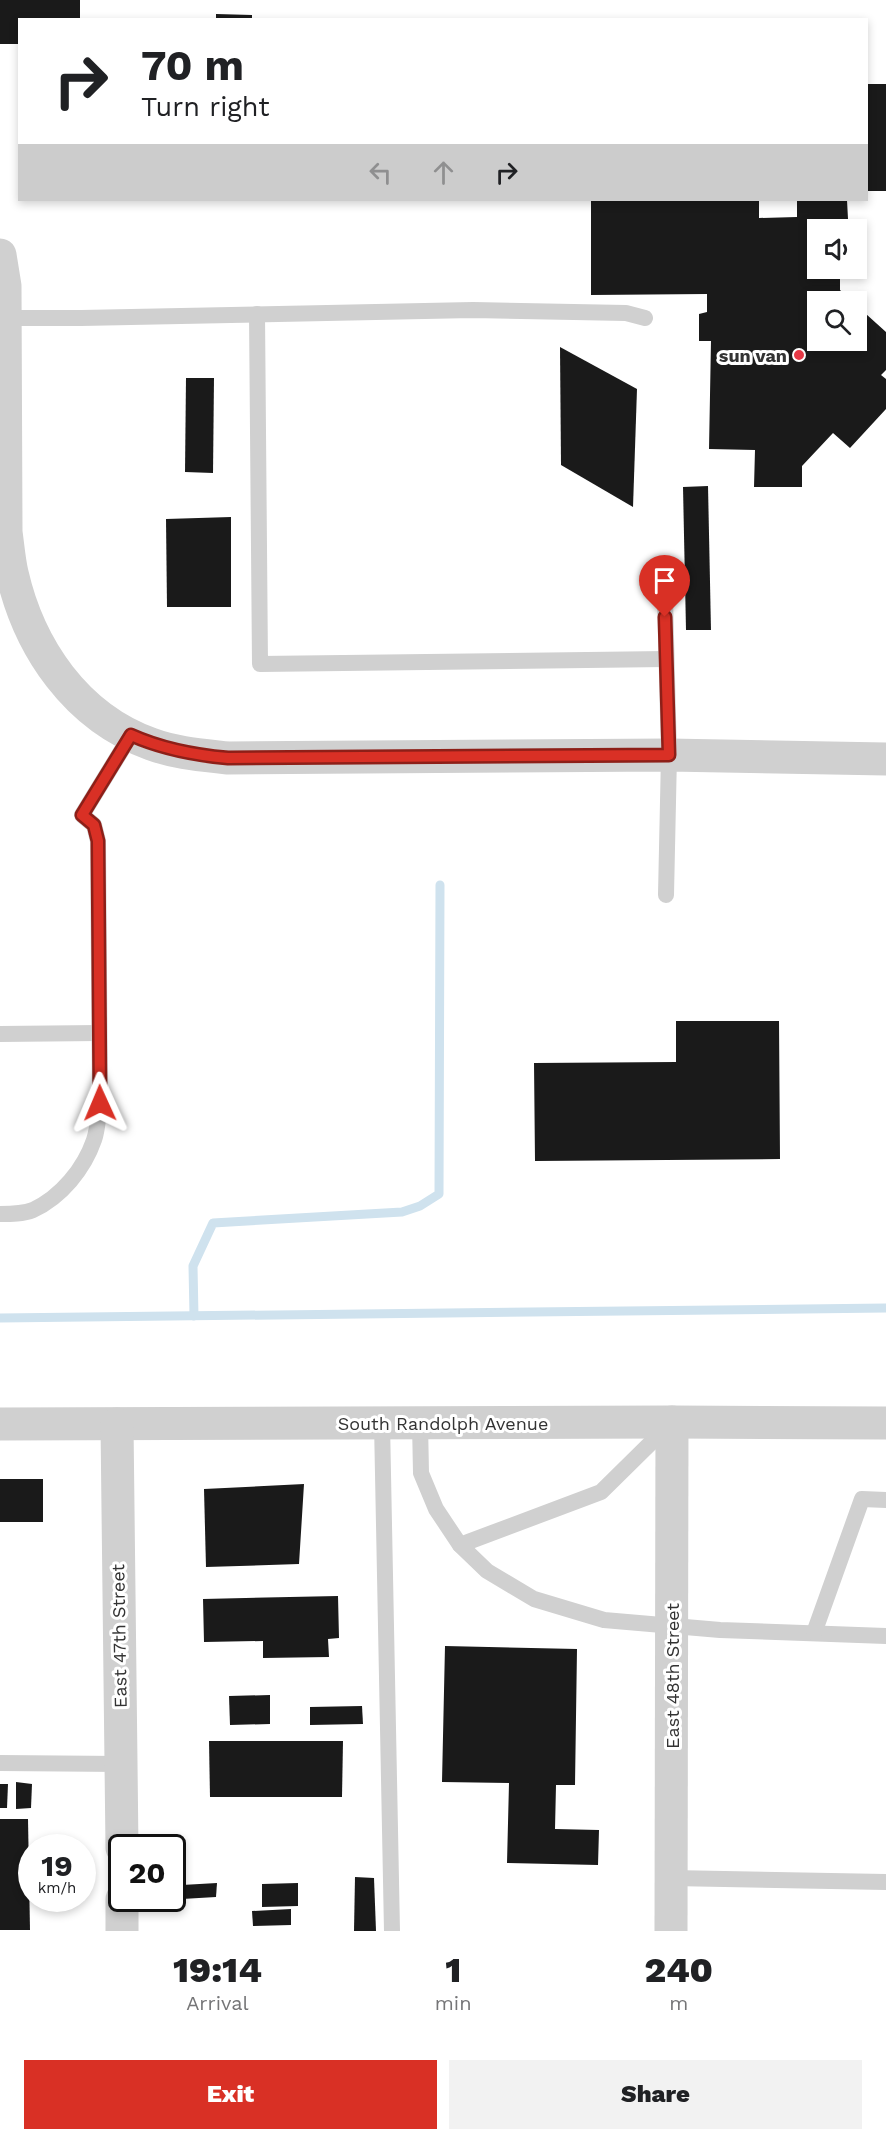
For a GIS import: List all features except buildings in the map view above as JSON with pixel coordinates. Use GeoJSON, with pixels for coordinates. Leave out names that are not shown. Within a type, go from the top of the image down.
{"type":"FeatureCollection","features":[{"type":"Feature","properties":{"kind":"street"},"geometry":{"type":"LineString","coordinates":[[0,255],[5,286],[6,532],[11,572],[22,610],[36,641],[70,690],[95,713],[131,735],[152,745],[228,758],[669,755],[886,759]]}},
{"type":"Feature","properties":{"kind":"street","name":"East 48th Street"},"geometry":{"type":"LineString","coordinates":[[671,1931],[672,1422]]}},
{"type":"Feature","properties":{"kind":"street","name":"South Randolph Avenue"},"geometry":{"type":"LineString","coordinates":[[0,1424],[886,1423]]}},
{"type":"Feature","properties":{"kind":"street","name":"East 47th Street"},"geometry":{"type":"LineString","coordinates":[[117,1424],[122,1834]]}},
{"type":"Feature","properties":{"kind":"street"},"geometry":{"type":"LineString","coordinates":[[122,1912],[122,1931]]}},
{"type":"Feature","properties":{"kind":"lane"},"geometry":{"type":"LineString","coordinates":[[6,318],[479,310],[626,313],[645,318]]}},
{"type":"Feature","properties":{"kind":"lane"},"geometry":{"type":"LineString","coordinates":[[257,314],[261,664],[666,659]]}},
{"type":"Feature","properties":{"kind":"lane"},"geometry":{"type":"LineString","coordinates":[[665,598],[669,755],[666,895]]}},
{"type":"Feature","properties":{"kind":"lane"},"geometry":{"type":"LineString","coordinates":[[0,1214],[31,1210],[49,1200],[66,1186],[82,1166],[95,1139],[100,1103],[98,841],[94,825],[82,815],[131,735]]}},
{"type":"Feature","properties":{"kind":"lane"},"geometry":{"type":"LineString","coordinates":[[0,1034],[99,1033]]}},
{"type":"Feature","properties":{"kind":"lane"},"geometry":{"type":"LineString","coordinates":[[460,1545],[601,1492],[672,1422]]}},
{"type":"Feature","properties":{"kind":"lane"},"geometry":{"type":"LineString","coordinates":[[382,1423],[392,1931]]}},
{"type":"Feature","properties":{"kind":"lane"},"geometry":{"type":"LineString","coordinates":[[420,1423],[421,1473],[436,1509],[460,1545],[487,1571],[534,1599],[604,1620],[720,1630],[886,1636]]}},
{"type":"Feature","properties":{"kind":"lane"},"geometry":{"type":"LineString","coordinates":[[814,1633],[862,1499],[886,1500]]}},
{"type":"Feature","properties":{"kind":"lane"},"geometry":{"type":"LineString","coordinates":[[0,1763],[121,1764]]}},
{"type":"Feature","properties":{"kind":"lane"},"geometry":{"type":"LineString","coordinates":[[671,1878],[886,1882]]}},
{"type":"Feature","properties":{"kind":"waterway"},"geometry":{"type":"LineString","coordinates":[[194,1316],[193,1266],[213,1223],[402,1212],[420,1206],[439,1194],[440,885]]}},
{"type":"Feature","properties":{"kind":"waterway"},"geometry":{"type":"LineString","coordinates":[[0,1318],[886,1308]]}},
{"type":"Feature","properties":{"kind":"place","name":"sun van"},"geometry":{"type":"Point","coordinates":[799,355]}},
{"type":"Feature","properties":{"kind":"route"},"geometry":{"type":"LineString","coordinates":[[100,1103],[98,841],[94,825],[82,815],[131,735],[152,745],[228,758],[669,755],[665,617]]}}]}
